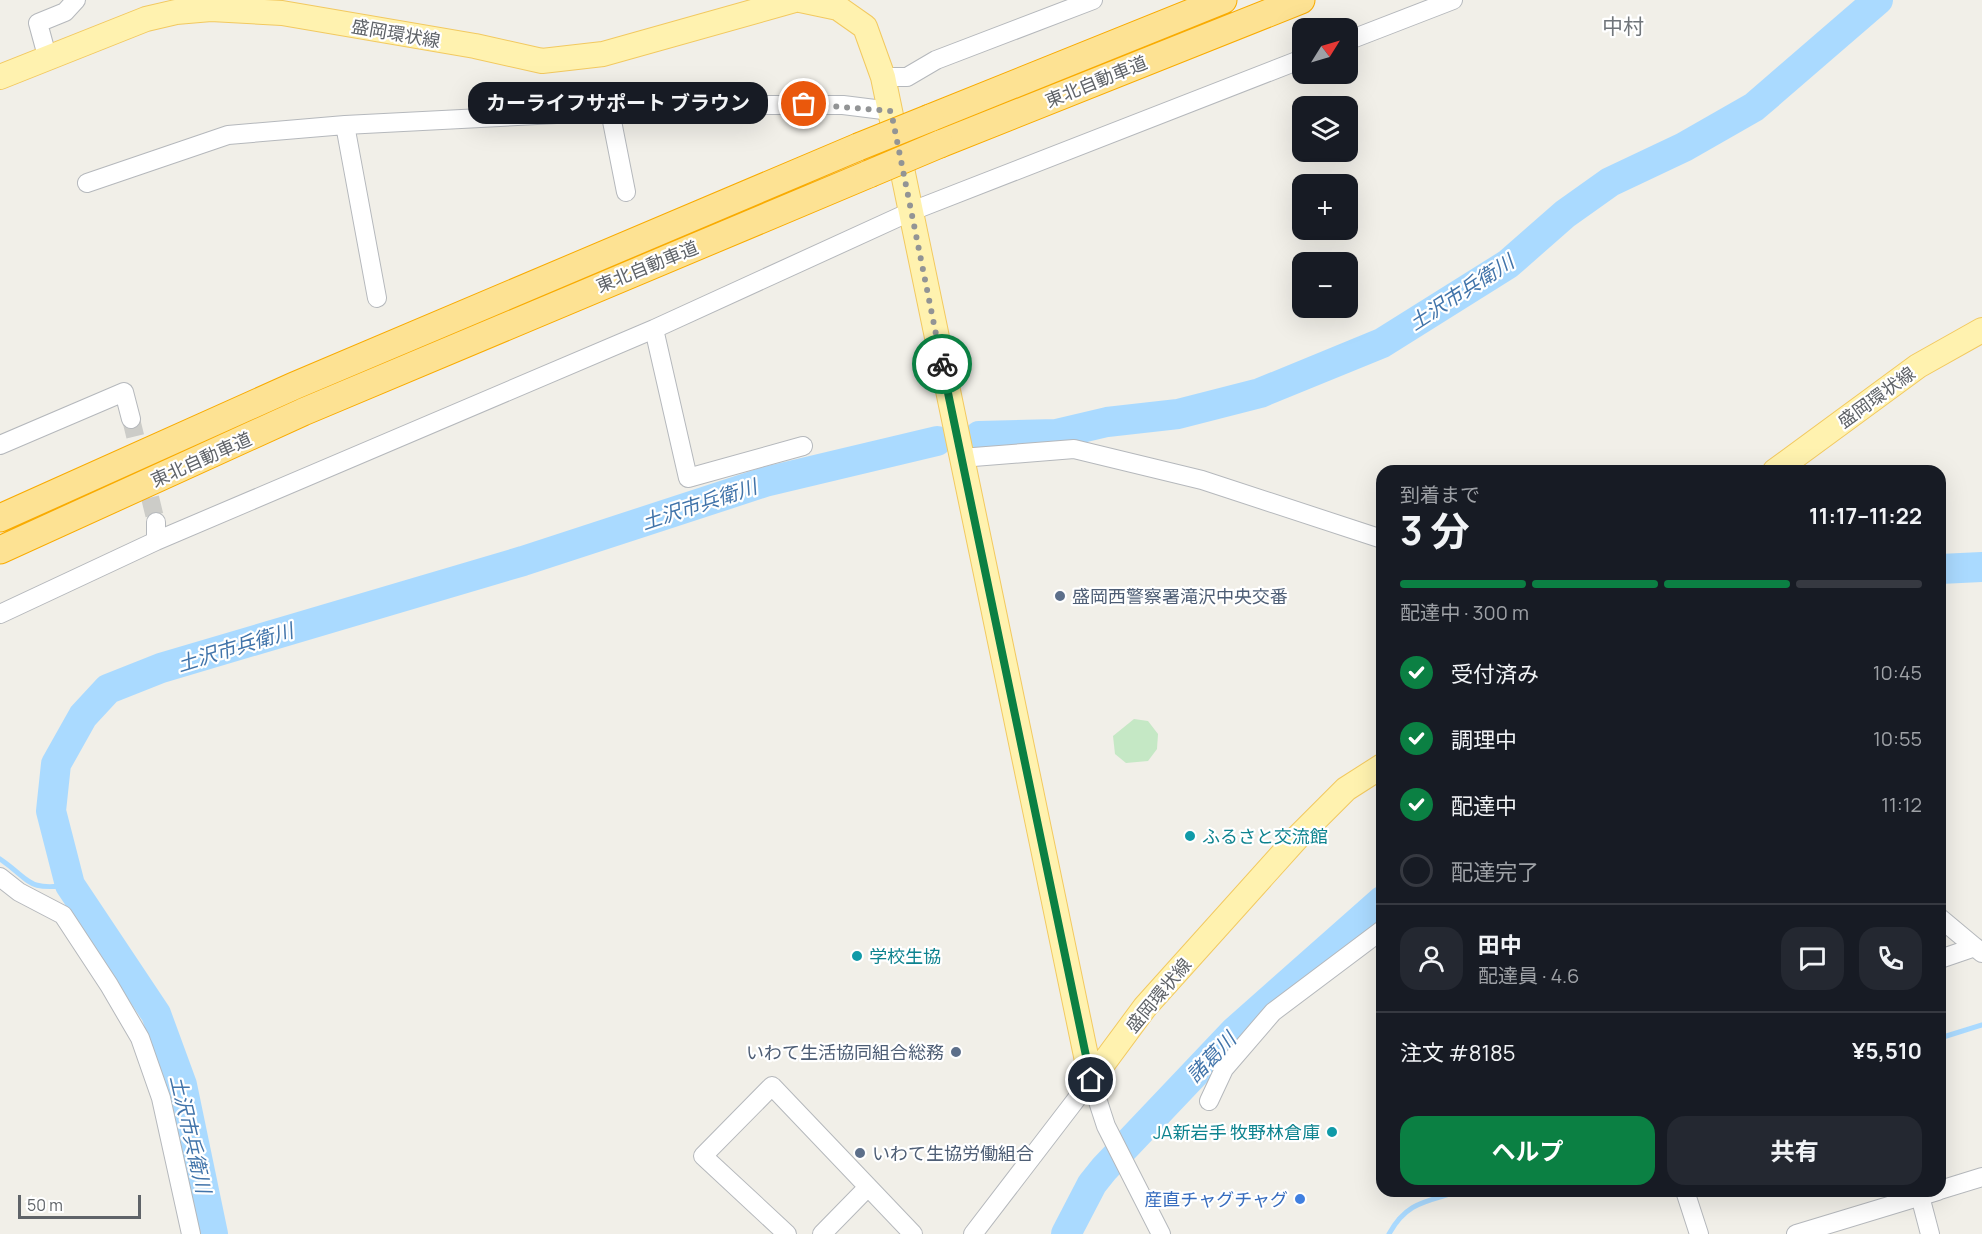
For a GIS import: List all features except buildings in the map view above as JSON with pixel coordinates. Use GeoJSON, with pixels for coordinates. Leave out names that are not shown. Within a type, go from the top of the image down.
{"type":"FeatureCollection","features":[{"type":"Feature","properties":{"kind":"highway","name":"東北自動車道"},"geometry":{"type":"LineString","coordinates":[[0,518],[294,386],[858,147],[1223,0]]}},
{"type":"Feature","properties":{"kind":"highway","name":"東北自動車道"},"geometry":{"type":"LineString","coordinates":[[0,550],[303,412],[940,144],[1301,0]]}},
{"type":"Feature","properties":{"kind":"main road","name":"盛岡環状線"},"geometry":{"type":"LineString","coordinates":[[0,77],[47,56],[146,19],[211,9],[282,13],[475,46],[542,61],[603,54],[795,0]]}},
{"type":"Feature","properties":{"kind":"main road"},"geometry":{"type":"LineString","coordinates":[[800,0],[838,8],[865,27],[884,77],[1091,1080]]}},
{"type":"Feature","properties":{"kind":"main road","name":"盛岡環状線"},"geometry":{"type":"LineString","coordinates":[[1783,465],[1918,366],[1982,330]]}},
{"type":"Feature","properties":{"kind":"main road","name":"盛岡環状線"},"geometry":{"type":"LineString","coordinates":[[1091,1080],[1145,1007],[1296,839],[1346,789],[1376,770]]}},
{"type":"Feature","properties":{"kind":"street"},"geometry":{"type":"LineString","coordinates":[[47,56],[38,23],[65,12],[76,0]]}},
{"type":"Feature","properties":{"kind":"street"},"geometry":{"type":"LineString","coordinates":[[884,77],[907,77],[936,60],[1093,0]]}},
{"type":"Feature","properties":{"kind":"street"},"geometry":{"type":"LineString","coordinates":[[1358,37],[1453,0]]}},
{"type":"Feature","properties":{"kind":"street"},"geometry":{"type":"LineString","coordinates":[[0,614],[156,541],[654,329],[912,211],[1292,63]]}},
{"type":"Feature","properties":{"kind":"street"},"geometry":{"type":"LineString","coordinates":[[87,183],[228,135],[345,125],[785,104],[843,105],[891,111]]}},
{"type":"Feature","properties":{"kind":"street"},"geometry":{"type":"LineString","coordinates":[[609,111],[626,192]]}},
{"type":"Feature","properties":{"kind":"street"},"geometry":{"type":"LineString","coordinates":[[345,125],[377,298]]}},
{"type":"Feature","properties":{"kind":"street"},"geometry":{"type":"LineString","coordinates":[[654,329],[688,478],[803,446]]}},
{"type":"Feature","properties":{"kind":"street"},"geometry":{"type":"LineString","coordinates":[[0,445],[124,392],[131,419]]}},
{"type":"Feature","properties":{"kind":"street"},"geometry":{"type":"LineString","coordinates":[[961,458],[1074,449],[1202,480],[1376,536]]}},
{"type":"Feature","properties":{"kind":"street"},"geometry":{"type":"LineString","coordinates":[[156,522],[156,541]]}},
{"type":"Feature","properties":{"kind":"street"},"geometry":{"type":"LineString","coordinates":[[0,877],[19,892],[63,915],[109,985],[140,1038],[161,1098],[191,1234]]}},
{"type":"Feature","properties":{"kind":"street"},"geometry":{"type":"LineString","coordinates":[[1946,923],[1978,950]]}},
{"type":"Feature","properties":{"kind":"street"},"geometry":{"type":"LineString","coordinates":[[1209,1101],[1224,1069],[1273,1012],[1376,935]]}},
{"type":"Feature","properties":{"kind":"street"},"geometry":{"type":"LineString","coordinates":[[1946,958],[1978,950]]}},
{"type":"Feature","properties":{"kind":"street"},"geometry":{"type":"LineString","coordinates":[[1091,1080],[1106,1126],[1161,1234]]}},
{"type":"Feature","properties":{"kind":"street"},"geometry":{"type":"LineString","coordinates":[[973,1234],[1091,1080]]}},
{"type":"Feature","properties":{"kind":"street"},"geometry":{"type":"LineString","coordinates":[[787,1234],[703,1156],[772,1086],[913,1234]]}},
{"type":"Feature","properties":{"kind":"street"},"geometry":{"type":"LineString","coordinates":[[1946,1189],[1982,1177]]}},
{"type":"Feature","properties":{"kind":"street"},"geometry":{"type":"LineString","coordinates":[[822,1234],[868,1187]]}},
{"type":"Feature","properties":{"kind":"street"},"geometry":{"type":"LineString","coordinates":[[1687,1197],[1699,1234]]}},
{"type":"Feature","properties":{"kind":"street"},"geometry":{"type":"LineString","coordinates":[[1796,1234],[1920,1197],[1930,1234]]}},
{"type":"Feature","properties":{"kind":"green space"},"geometry":{"type":"Polygon","coordinates":[[[1134,719],[1148,721],[1158,734],[1157,749],[1148,761],[1126,763],[1115,754],[1113,736],[1134,719]]]}},
{"type":"Feature","properties":{"kind":"waterway","name":"土沢市兵衛川"},"geometry":{"type":"LineString","coordinates":[[979,436],[1056,434],[1107,422],[1178,414],[1260,393],[1382,343],[1508,264],[1565,214],[1610,182],[1684,147],[1754,107],[1878,0]]}},
{"type":"Feature","properties":{"kind":"waterway","name":"土沢市兵衛川"},"geometry":{"type":"LineString","coordinates":[[213,1234],[182,1085],[156,1014],[70,885],[51,811],[56,764],[83,716],[108,689],[161,668],[523,561],[765,482],[937,441]]}},
{"type":"Feature","properties":{"kind":"waterway","name":"諸葛川"},"geometry":{"type":"LineString","coordinates":[[1946,569],[1982,567]]}},
{"type":"Feature","properties":{"kind":"waterway"},"geometry":{"type":"LineString","coordinates":[[0,859],[37,885],[45,887],[70,885]]}},
{"type":"Feature","properties":{"kind":"waterway","name":"諸葛川"},"geometry":{"type":"LineString","coordinates":[[1066,1234],[1092,1184],[1104,1169],[1234,1032],[1376,906]]}},
{"type":"Feature","properties":{"kind":"waterway"},"geometry":{"type":"LineString","coordinates":[[1946,1036],[1982,1025]]}},
{"type":"Feature","properties":{"kind":"waterway"},"geometry":{"type":"LineString","coordinates":[[1389,1234],[1403,1215],[1411,1209],[1441,1197]]}},
{"type":"Feature","properties":{"kind":"tunnel"},"geometry":{"type":"LineString","coordinates":[[131,419],[156,522]]}},
{"type":"Feature","properties":{"kind":"way so far"},"geometry":{"type":"LineString","coordinates":[[804,104],[843,105],[891,111],[942,364]]}},
{"type":"Feature","properties":{"kind":"place","name":"カーライフサポート ブラウン"},"geometry":{"type":"Point","coordinates":[804,104]}},
{"type":"Feature","properties":{"kind":"place","name":"盛岡西警察署滝沢中央交番"},"geometry":{"type":"Point","coordinates":[1060,596]}},
{"type":"Feature","properties":{"kind":"place","name":"ふるさと交流館"},"geometry":{"type":"Point","coordinates":[1190,836]}},
{"type":"Feature","properties":{"kind":"place","name":"学校生協"},"geometry":{"type":"Point","coordinates":[857,956]}},
{"type":"Feature","properties":{"kind":"place","name":"いわて生活協同組合総務"},"geometry":{"type":"Point","coordinates":[956,1052]}},
{"type":"Feature","properties":{"kind":"place","name":"JA新岩手 牧野林倉庫"},"geometry":{"type":"Point","coordinates":[1332,1132]}},
{"type":"Feature","properties":{"kind":"place","name":"いわて生協労働組合"},"geometry":{"type":"Point","coordinates":[860,1153]}},
{"type":"Feature","properties":{"kind":"place","name":"産直チャグチャグ"},"geometry":{"type":"Point","coordinates":[1300,1199]}},
{"type":"Feature","properties":{"kind":"district","name":"中村"},"geometry":{"type":"Point","coordinates":[1623,26]}},
{"type":"Feature","properties":{"kind":"route"},"geometry":{"type":"LineString","coordinates":[[942,364],[1091,1080]]}}]}
